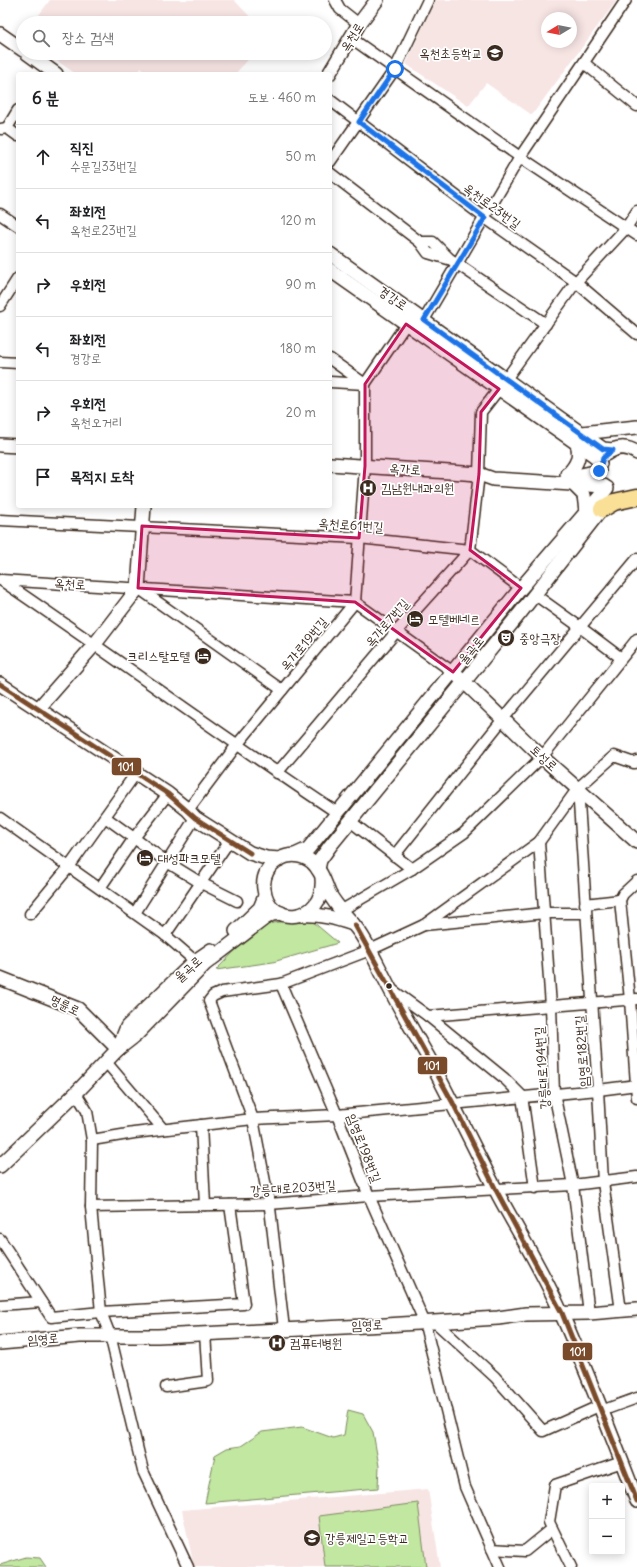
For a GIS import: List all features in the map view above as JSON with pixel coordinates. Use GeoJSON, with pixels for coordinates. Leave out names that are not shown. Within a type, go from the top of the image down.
{"type":"FeatureCollection","features":[{"type":"Feature","properties":{"kind":"main road"},"geometry":{"type":"LineString","coordinates":[[594,510],[614,502],[637,497]]}},
{"type":"Feature","properties":{"kind":"street"},"geometry":{"type":"LineString","coordinates":[[334,0],[340,9],[359,24]]}},
{"type":"Feature","properties":{"kind":"street","name":"옥천로"},"geometry":{"type":"LineString","coordinates":[[330,72],[359,24],[377,0]]}},
{"type":"Feature","properties":{"kind":"street"},"geometry":{"type":"LineString","coordinates":[[332,159],[395,69],[428,0]]}},
{"type":"Feature","properties":{"kind":"street"},"geometry":{"type":"LineString","coordinates":[[424,320],[454,262],[485,218],[520,157],[626,0]]}},
{"type":"Feature","properties":{"kind":"street"},"geometry":{"type":"LineString","coordinates":[[0,34],[16,45]]}},
{"type":"Feature","properties":{"kind":"street"},"geometry":{"type":"LineString","coordinates":[[351,38],[520,157],[637,235]]}},
{"type":"Feature","properties":{"kind":"street"},"geometry":{"type":"LineString","coordinates":[[35,60],[48,72]]}},
{"type":"Feature","properties":{"kind":"street"},"geometry":{"type":"LineString","coordinates":[[584,63],[637,106]]}},
{"type":"Feature","properties":{"kind":"street","name":"옥천로23번길"},"geometry":{"type":"LineString","coordinates":[[332,102],[485,218],[576,282],[637,334]]}},
{"type":"Feature","properties":{"kind":"street"},"geometry":{"type":"LineString","coordinates":[[16,112],[3,128],[16,135]]}},
{"type":"Feature","properties":{"kind":"street"},"geometry":{"type":"LineString","coordinates":[[332,175],[420,242],[434,242],[454,262],[546,324]]}},
{"type":"Feature","properties":{"kind":"street"},"geometry":{"type":"LineString","coordinates":[[521,588],[470,550],[479,474],[481,412],[576,282],[626,228],[637,211]]}},
{"type":"Feature","properties":{"kind":"street"},"geometry":{"type":"LineString","coordinates":[[0,214],[16,225]]}},
{"type":"Feature","properties":{"kind":"street","name":"경강로"},"geometry":{"type":"LineString","coordinates":[[332,255],[424,320],[502,384]]}},
{"type":"Feature","properties":{"kind":"street","name":"경강로"},"geometry":{"type":"LineString","coordinates":[[332,271],[406,324],[502,384],[579,438],[603,449],[613,450]]}},
{"type":"Feature","properties":{"kind":"street"},"geometry":{"type":"LineString","coordinates":[[0,306],[16,281]]}},
{"type":"Feature","properties":{"kind":"street"},"geometry":{"type":"LineString","coordinates":[[406,324],[365,384],[365,466],[355,602],[453,672]]}},
{"type":"Feature","properties":{"kind":"street"},"geometry":{"type":"LineString","coordinates":[[332,360],[365,384]]}},
{"type":"Feature","properties":{"kind":"street"},"geometry":{"type":"LineString","coordinates":[[0,362],[16,363]]}},
{"type":"Feature","properties":{"kind":"street"},"geometry":{"type":"LineString","coordinates":[[332,382],[365,384]]}},
{"type":"Feature","properties":{"kind":"street"},"geometry":{"type":"LineString","coordinates":[[594,510],[584,495],[570,479],[578,461],[580,452],[579,438],[637,427]]}},
{"type":"Feature","properties":{"kind":"street","name":"경강로"},"geometry":{"type":"LineString","coordinates":[[579,438],[595,456],[600,467]]}},
{"type":"Feature","properties":{"kind":"street"},"geometry":{"type":"LineString","coordinates":[[0,445],[16,446]]}},
{"type":"Feature","properties":{"kind":"street"},"geometry":{"type":"LineString","coordinates":[[300,915],[309,912],[318,901],[323,888],[320,874],[320,860],[534,594],[594,510],[610,498],[609,489],[600,467],[603,458],[613,450],[634,449]]}},
{"type":"Feature","properties":{"kind":"street","name":"옥가로"},"geometry":{"type":"LineString","coordinates":[[332,464],[479,474],[491,471],[570,479],[609,489]]}},
{"type":"Feature","properties":{"kind":"street","name":"옥가로"},"geometry":{"type":"LineString","coordinates":[[570,479],[600,467]]}},
{"type":"Feature","properties":{"kind":"street"},"geometry":{"type":"LineString","coordinates":[[609,489],[624,494],[637,489]]}},
{"type":"Feature","properties":{"kind":"street"},"geometry":{"type":"LineString","coordinates":[[38,708],[95,644],[138,588],[144,508]]}},
{"type":"Feature","properties":{"kind":"street","name":"율곡로"},"geometry":{"type":"LineString","coordinates":[[295,856],[308,849],[336,812],[521,588],[594,510]]}},
{"type":"Feature","properties":{"kind":"street","name":"옥천로61번길"},"geometry":{"type":"LineString","coordinates":[[0,520],[359,538],[470,550]]}},
{"type":"Feature","properties":{"kind":"street","name":"옥가로7번길"},"geometry":{"type":"LineString","coordinates":[[277,773],[396,632],[470,550]]}},
{"type":"Feature","properties":{"kind":"street"},"geometry":{"type":"LineString","coordinates":[[394,856],[503,719],[637,559]]}},
{"type":"Feature","properties":{"kind":"street","name":"옥천로"},"geometry":{"type":"LineString","coordinates":[[0,580],[355,602]]}},
{"type":"Feature","properties":{"kind":"street","name":"옥천로"},"geometry":{"type":"LineString","coordinates":[[0,580],[95,644],[236,746],[336,812]]}},
{"type":"Feature","properties":{"kind":"street"},"geometry":{"type":"LineString","coordinates":[[138,588],[282,690]]}},
{"type":"Feature","properties":{"kind":"street"},"geometry":{"type":"LineString","coordinates":[[534,594],[621,658]]}},
{"type":"Feature","properties":{"kind":"street","name":"옥가로19번길"},"geometry":{"type":"LineString","coordinates":[[135,913],[167,862],[192,814],[236,746],[355,602]]}},
{"type":"Feature","properties":{"kind":"street"},"geometry":{"type":"LineString","coordinates":[[342,910],[412,869],[464,833],[542,757],[637,639]]}},
{"type":"Feature","properties":{"kind":"street","name":"토성로"},"geometry":{"type":"LineString","coordinates":[[453,672],[542,757],[637,842]]}},
{"type":"Feature","properties":{"kind":"street"},"geometry":{"type":"LineString","coordinates":[[0,684],[168,794],[192,814],[250,853],[266,858],[280,859],[295,856],[312,862],[320,874],[332,899],[355,925],[370,950],[453,1103],[496,1190],[562,1313],[637,1501]]}},
{"type":"Feature","properties":{"kind":"street"},"geometry":{"type":"LineString","coordinates":[[284,1329],[269,1204],[253,1119],[209,1001],[213,996],[222,992],[281,984],[370,950],[424,925],[539,842],[578,788],[614,756],[634,763],[637,761]]}},
{"type":"Feature","properties":{"kind":"street"},"geometry":{"type":"LineString","coordinates":[[30,914],[69,866],[136,773]]}},
{"type":"Feature","properties":{"kind":"street","name":"임영로182번길"},"geometry":{"type":"LineString","coordinates":[[578,788],[598,1090],[602,1182],[621,1311]]}},
{"type":"Feature","properties":{"kind":"street"},"geometry":{"type":"LineString","coordinates":[[100,888],[134,838],[168,794]]}},
{"type":"Feature","properties":{"kind":"street"},"geometry":{"type":"LineString","coordinates":[[105,817],[167,862],[202,883],[238,901]]}},
{"type":"Feature","properties":{"kind":"street"},"geometry":{"type":"LineString","coordinates":[[0,818],[135,913],[165,935],[195,961]]}},
{"type":"Feature","properties":{"kind":"street"},"geometry":{"type":"LineString","coordinates":[[350,821],[412,869]]}},
{"type":"Feature","properties":{"kind":"street"},"geometry":{"type":"LineString","coordinates":[[165,935],[230,840]]}},
{"type":"Feature","properties":{"kind":"street","name":"강릉대로194번길"},"geometry":{"type":"LineString","coordinates":[[539,842],[551,1006],[554,1093],[573,1185],[589,1313]]}},
{"type":"Feature","properties":{"kind":"street"},"geometry":{"type":"LineString","coordinates":[[250,853],[263,873],[265,896],[273,908],[290,916],[318,914],[332,916],[355,925]]}},
{"type":"Feature","properties":{"kind":"street"},"geometry":{"type":"LineString","coordinates":[[263,882],[270,866],[280,859]]}},
{"type":"Feature","properties":{"kind":"street"},"geometry":{"type":"LineString","coordinates":[[637,881],[623,894],[620,900],[634,999],[637,1098]]}},
{"type":"Feature","properties":{"kind":"street","name":"율곡로"},"geometry":{"type":"LineString","coordinates":[[118,1049],[127,1027],[195,961],[238,929],[260,908],[265,896]]}},
{"type":"Feature","properties":{"kind":"street"},"geometry":{"type":"LineString","coordinates":[[424,925],[585,908],[620,900]]}},
{"type":"Feature","properties":{"kind":"street","name":"율곡로"},"geometry":{"type":"LineString","coordinates":[[0,1166],[76,1093],[118,1049],[136,1035],[205,964],[264,918],[272,914],[281,913]]}},
{"type":"Feature","properties":{"kind":"street","name":"명륜로"},"geometry":{"type":"LineString","coordinates":[[0,978],[78,1009],[118,1049]]}},
{"type":"Feature","properties":{"kind":"street","name":"임영로198번길"},"geometry":{"type":"LineString","coordinates":[[281,984],[338,1115],[369,1196],[429,1321]]}},
{"type":"Feature","properties":{"kind":"street"},"geometry":{"type":"LineString","coordinates":[[390,989],[428,1016],[504,1078],[522,1096],[535,1188]]}},
{"type":"Feature","properties":{"kind":"street"},"geometry":{"type":"LineString","coordinates":[[428,1016],[634,999]]}},
{"type":"Feature","properties":{"kind":"street"},"geometry":{"type":"LineString","coordinates":[[106,1062],[163,1130]]}},
{"type":"Feature","properties":{"kind":"street"},"geometry":{"type":"LineString","coordinates":[[92,1140],[253,1119],[338,1115],[637,1085]]}},
{"type":"Feature","properties":{"kind":"street"},"geometry":{"type":"LineString","coordinates":[[76,1093],[87,1112],[92,1140],[91,1207],[101,1312],[110,1335],[143,1471],[188,1567]]}},
{"type":"Feature","properties":{"kind":"street"},"geometry":{"type":"LineString","coordinates":[[201,1125],[206,1205]]}},
{"type":"Feature","properties":{"kind":"street","name":"강릉대로203번길"},"geometry":{"type":"LineString","coordinates":[[91,1207],[269,1204],[369,1196],[535,1188],[602,1182],[637,1176]]}},
{"type":"Feature","properties":{"kind":"street"},"geometry":{"type":"LineString","coordinates":[[0,1239],[51,1317],[101,1312],[244,1304],[230,1205]]}},
{"type":"Feature","properties":{"kind":"street"},"geometry":{"type":"LineString","coordinates":[[0,1305],[41,1302]]}},
{"type":"Feature","properties":{"kind":"street","name":"임영로"},"geometry":{"type":"LineString","coordinates":[[0,1343],[110,1335],[158,1336],[562,1313],[589,1313],[637,1309]]}},
{"type":"Feature","properties":{"kind":"street"},"geometry":{"type":"LineString","coordinates":[[429,1321],[495,1378],[543,1431],[600,1409],[637,1398]]}},
{"type":"Feature","properties":{"kind":"street"},"geometry":{"type":"LineString","coordinates":[[429,1321],[465,1487],[500,1567]]}},
{"type":"Feature","properties":{"kind":"street"},"geometry":{"type":"LineString","coordinates":[[166,1387],[208,1382],[205,1333]]}},
{"type":"Feature","properties":{"kind":"street"},"geometry":{"type":"LineString","coordinates":[[571,1567],[549,1522],[555,1485],[622,1462]]}},
{"type":"Feature","properties":{"kind":"street"},"geometry":{"type":"LineString","coordinates":[[492,1548],[525,1551],[552,1529]]}},
{"type":"Feature","properties":{"kind":"highlighted area"},"geometry":{"type":"Polygon","coordinates":[[[406,324],[499,389],[481,412],[479,474],[470,550],[521,588],[453,672],[355,602],[138,588],[142,526],[359,538],[365,466],[365,384],[406,324]]]}},
{"type":"Feature","properties":{"kind":"shaded area"},"geometry":{"type":"Polygon","coordinates":[[[50,0],[234,0],[249,16],[38,16],[50,0]]]}},
{"type":"Feature","properties":{"kind":"shaded area","name":"옥천초등학교"},"geometry":{"type":"Polygon","coordinates":[[[435,0],[617,0],[532,115],[486,83],[468,106],[406,64],[435,0]]]}},
{"type":"Feature","properties":{"kind":"shaded area"},"geometry":{"type":"Polygon","coordinates":[[[56,60],[248,60],[237,72],[145,72],[141,68],[138,72],[73,72],[56,60]]]}},
{"type":"Feature","properties":{"kind":"shaded area","name":"강릉제일고등학교"},"geometry":{"type":"Polygon","coordinates":[[[428,1489],[440,1567],[194,1567],[182,1510],[428,1489]]]}},
{"type":"Feature","properties":{"kind":"green space"},"geometry":{"type":"Polygon","coordinates":[[[312,921],[338,943],[273,962],[216,970],[259,926],[279,922],[312,921]]]}},
{"type":"Feature","properties":{"kind":"green space"},"geometry":{"type":"Polygon","coordinates":[[[348,1410],[363,1414],[373,1432],[379,1466],[378,1488],[205,1503],[215,1455],[227,1448],[241,1446],[262,1432],[302,1427],[333,1438],[344,1435],[348,1410]]]}},
{"type":"Feature","properties":{"kind":"green space"},"geometry":{"type":"Polygon","coordinates":[[[418,1503],[426,1567],[325,1567],[319,1516],[418,1503]]]}},
{"type":"Feature","properties":{"kind":"green space"},"geometry":{"type":"Polygon","coordinates":[[[26,1557],[40,1558],[46,1567],[0,1567],[0,1565],[26,1557]]]}},
{"type":"Feature","properties":{"kind":"transit line","name":"101"},"geometry":{"type":"LineString","coordinates":[[0,684],[168,794],[195,818],[250,853]]}},
{"type":"Feature","properties":{"kind":"transit line","name":"101"},"geometry":{"type":"LineString","coordinates":[[355,925],[453,1103],[496,1190],[562,1313],[637,1501]]}},
{"type":"Feature","properties":{"kind":"place","name":"옥천초등학교"},"geometry":{"type":"Point","coordinates":[495,53]}},
{"type":"Feature","properties":{"kind":"place","name":"김남원내과의원"},"geometry":{"type":"Point","coordinates":[368,488]}},
{"type":"Feature","properties":{"kind":"place","name":"모텔베네르"},"geometry":{"type":"Point","coordinates":[415,619]}},
{"type":"Feature","properties":{"kind":"place","name":"중앙극장"},"geometry":{"type":"Point","coordinates":[506,638]}},
{"type":"Feature","properties":{"kind":"place","name":"크리스탈모텔"},"geometry":{"type":"Point","coordinates":[203,656]}},
{"type":"Feature","properties":{"kind":"place","name":"대성파크모텔"},"geometry":{"type":"Point","coordinates":[145,858]}},
{"type":"Feature","properties":{"kind":"place","name":"컴퓨터병원"},"geometry":{"type":"Point","coordinates":[277,1343]}},
{"type":"Feature","properties":{"kind":"place","name":"강릉제일고등학교"},"geometry":{"type":"Point","coordinates":[312,1538]}},
{"type":"Feature","properties":{"kind":"route"},"geometry":{"type":"LineString","coordinates":[[395,69],[359,122],[485,218],[424,320],[603,449],[613,450],[607,453],[603,458],[599,471]]}}]}
